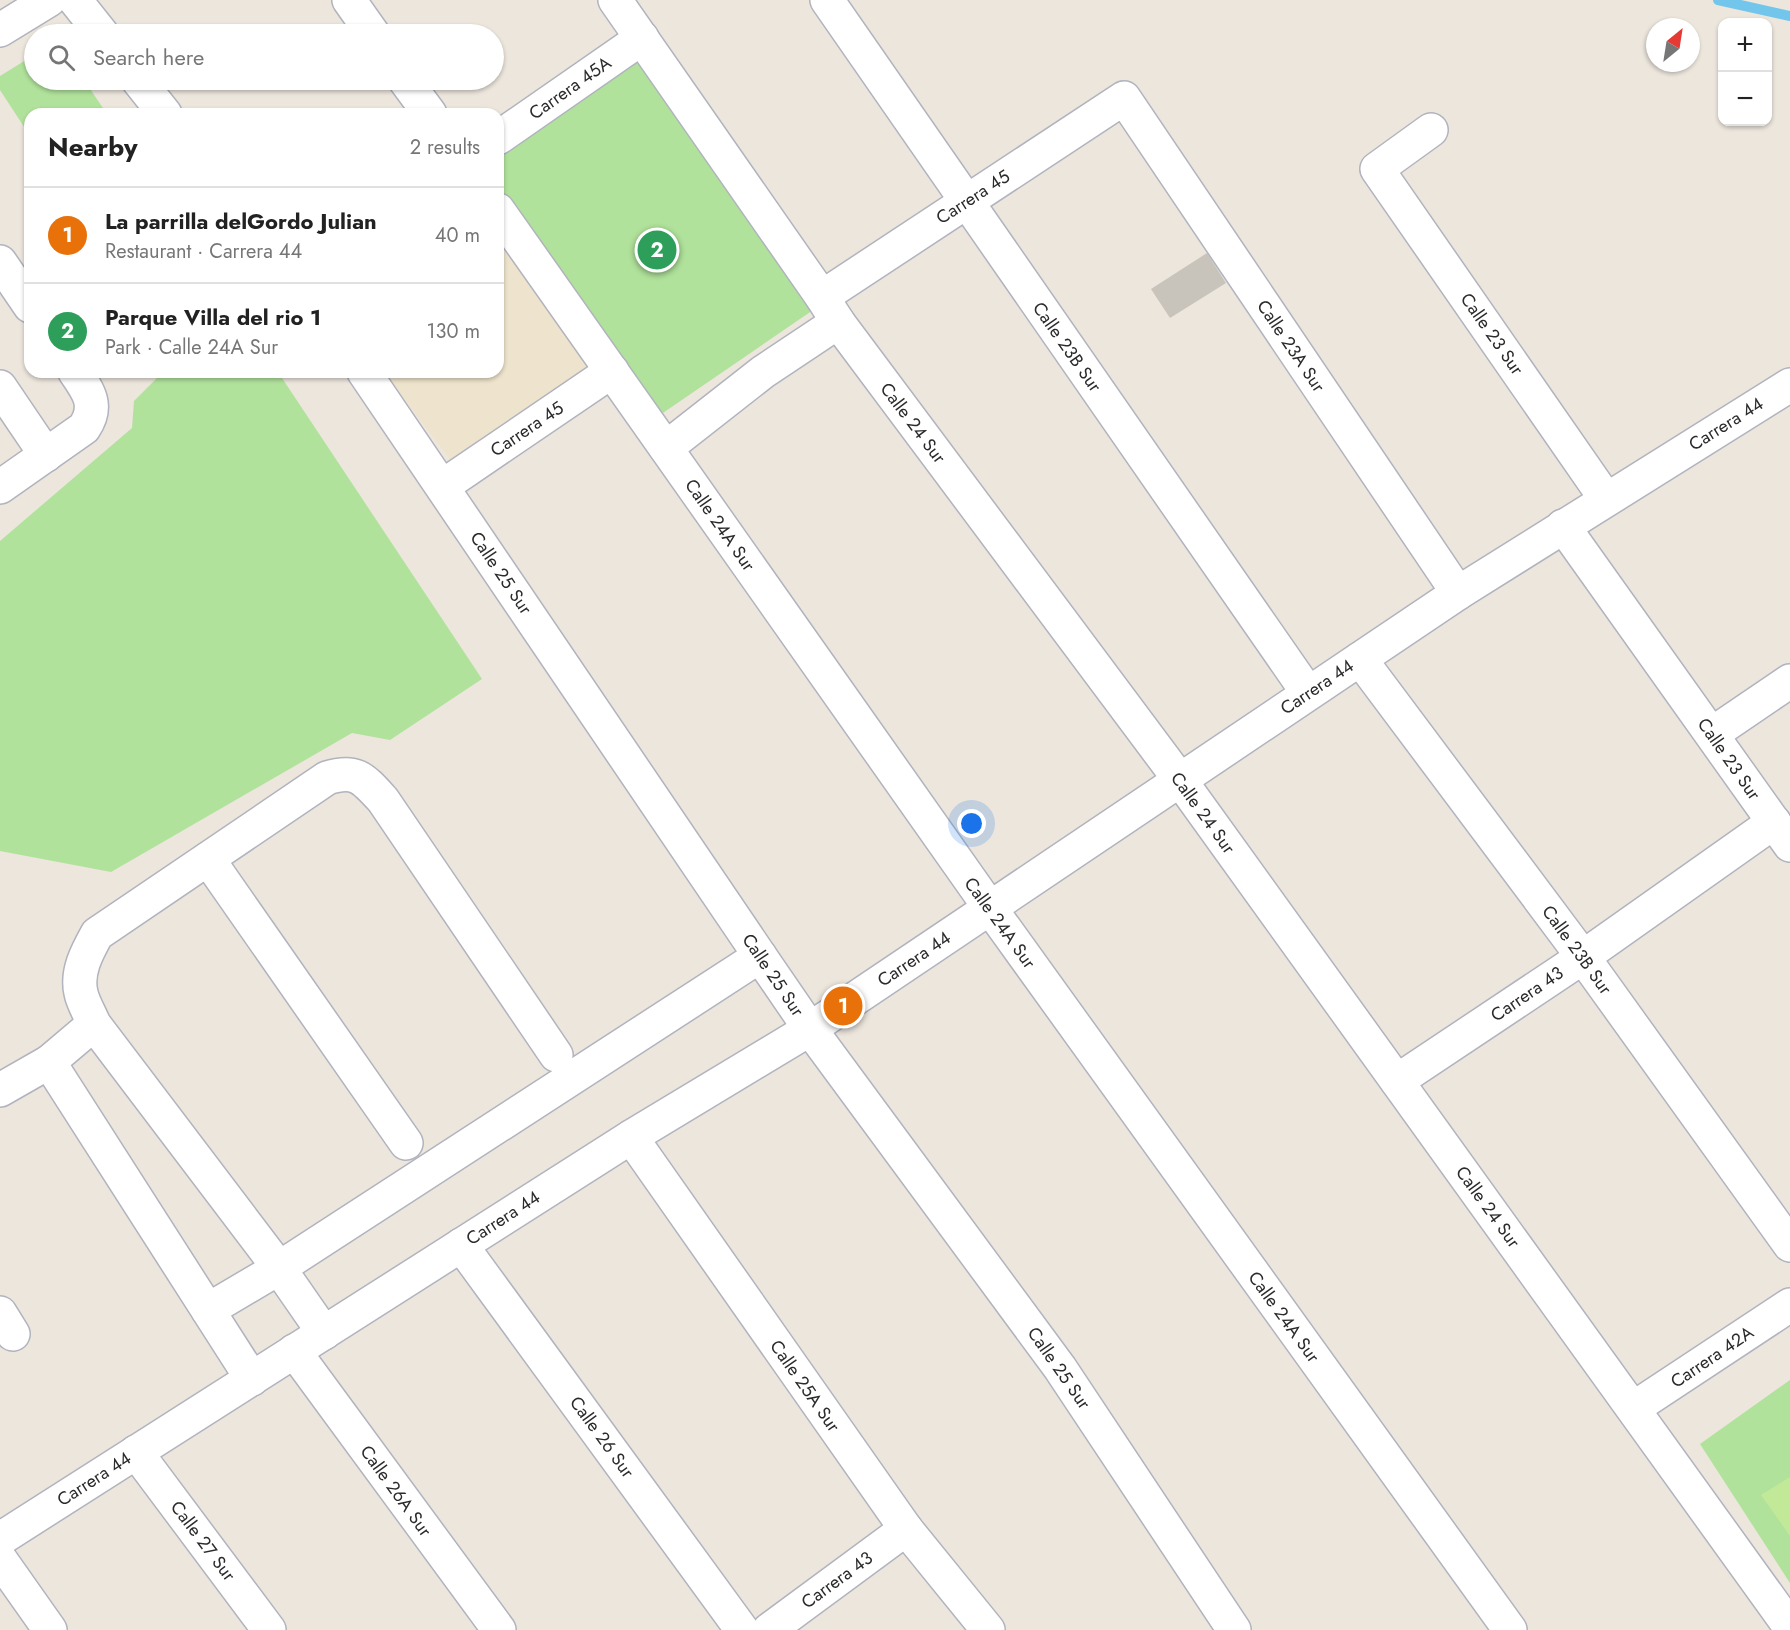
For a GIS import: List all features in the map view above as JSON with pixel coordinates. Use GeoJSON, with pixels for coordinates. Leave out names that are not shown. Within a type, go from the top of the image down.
{"type":"FeatureCollection","features":[{"type":"Feature","properties":{"kind":"street"},"geometry":{"type":"LineString","coordinates":[[0,30],[49,0]]}},
{"type":"Feature","properties":{"kind":"street"},"geometry":{"type":"LineString","coordinates":[[75,0],[94,24]]}},
{"type":"Feature","properties":{"kind":"street"},"geometry":{"type":"LineString","coordinates":[[349,0],[367,24]]}},
{"type":"Feature","properties":{"kind":"street","name":"Calle 24 Sur"},"geometry":{"type":"LineString","coordinates":[[615,0],[830,310],[1180,780],[1634,1408],[1786,1627]]}},
{"type":"Feature","properties":{"kind":"street","name":"Calle 23B Sur"},"geometry":{"type":"LineString","coordinates":[[827,0],[1308,693]]}},
{"type":"Feature","properties":{"kind":"street","name":"Carrera 45A"},"geometry":{"type":"LineString","coordinates":[[504,134],[642,38]]}},
{"type":"Feature","properties":{"kind":"street"},"geometry":{"type":"LineString","coordinates":[[146,90],[160,108]]}},
{"type":"Feature","properties":{"kind":"street"},"geometry":{"type":"LineString","coordinates":[[412,90],[426,108]]}},
{"type":"Feature","properties":{"kind":"street","name":"Carrera 45"},"geometry":{"type":"LineString","coordinates":[[666,448],[763,372],[830,310],[966,201],[1124,98]]}},
{"type":"Feature","properties":{"kind":"street","name":"Calle 23A Sur"},"geometry":{"type":"LineString","coordinates":[[1124,98],[1458,593]]}},
{"type":"Feature","properties":{"kind":"street","name":"Calle 23 Sur"},"geometry":{"type":"LineString","coordinates":[[1431,130],[1377,169],[1606,500]]}},
{"type":"Feature","properties":{"kind":"street","name":"Calle 24A Sur"},"geometry":{"type":"LineString","coordinates":[[504,230],[612,371],[990,908],[1510,1630]]}},
{"type":"Feature","properties":{"kind":"street"},"geometry":{"type":"LineString","coordinates":[[0,262],[24,297]]}},
{"type":"Feature","properties":{"kind":"street","name":"Carrera 45"},"geometry":{"type":"LineString","coordinates":[[442,486],[612,371]]}},
{"type":"Feature","properties":{"kind":"street"},"geometry":{"type":"LineString","coordinates":[[0,487],[84,428],[92,417],[91,399],[79,378]]}},
{"type":"Feature","properties":{"kind":"street","name":"Calle 25 Sur"},"geometry":{"type":"LineString","coordinates":[[368,378],[810,1029],[1060,1368],[1234,1630]]}},
{"type":"Feature","properties":{"kind":"street","name":"Carrera 44"},"geometry":{"type":"LineString","coordinates":[[0,1539],[631,1137],[810,1029],[1458,593],[1790,385]]}},
{"type":"Feature","properties":{"kind":"street"},"geometry":{"type":"LineString","coordinates":[[0,387],[46,455]]}},
{"type":"Feature","properties":{"kind":"street","name":"Calle 23 Sur"},"geometry":{"type":"LineString","coordinates":[[1563,526],[1782,833]]}},
{"type":"Feature","properties":{"kind":"street","name":"Calle 23B Sur"},"geometry":{"type":"LineString","coordinates":[[1360,659],[1583,957],[1790,1245]]}},
{"type":"Feature","properties":{"kind":"street"},"geometry":{"type":"LineString","coordinates":[[1712,734],[1790,681]]}},
{"type":"Feature","properties":{"kind":"street"},"geometry":{"type":"LineString","coordinates":[[324,1333],[279,1268],[94,1024],[80,993],[84,958],[96,934],[327,778],[342,773],[357,776],[382,800],[556,1055]]}},
{"type":"Feature","properties":{"kind":"street","name":"Carrera 43"},"geometry":{"type":"LineString","coordinates":[[1397,1081],[1583,957],[1782,833]]}},
{"type":"Feature","properties":{"kind":"street"},"geometry":{"type":"LineString","coordinates":[[208,859],[406,1143]]}},
{"type":"Feature","properties":{"kind":"street"},"geometry":{"type":"LineString","coordinates":[[208,1310],[279,1268],[760,956]]}},
{"type":"Feature","properties":{"kind":"street"},"geometry":{"type":"LineString","coordinates":[[0,1090],[49,1062],[94,1024]]}},
{"type":"Feature","properties":{"kind":"street"},"geometry":{"type":"LineString","coordinates":[[49,1062],[252,1379]]}},
{"type":"Feature","properties":{"kind":"street","name":"Calle 25A Sur"},"geometry":{"type":"LineString","coordinates":[[631,1137],[906,1530],[988,1630]]}},
{"type":"Feature","properties":{"kind":"street","name":"Calle 26 Sur"},"geometry":{"type":"LineString","coordinates":[[461,1245],[742,1630]]}},
{"type":"Feature","properties":{"kind":"street","name":"Carrera 42A"},"geometry":{"type":"LineString","coordinates":[[1634,1408],[1790,1305]]}},
{"type":"Feature","properties":{"kind":"street","name":"Calle 26A Sur"},"geometry":{"type":"LineString","coordinates":[[294,1351],[499,1630]]}},
{"type":"Feature","properties":{"kind":"street","name":"Calle 27 Sur"},"geometry":{"type":"LineString","coordinates":[[136,1452],[269,1630]]}},
{"type":"Feature","properties":{"kind":"street","name":"Carrera 43"},"geometry":{"type":"LineString","coordinates":[[769,1630],[906,1530]]}},
{"type":"Feature","properties":{"kind":"street"},"geometry":{"type":"LineString","coordinates":[[0,1559],[50,1630]]}},
{"type":"Feature","properties":{"kind":"shaded area"},"geometry":{"type":"Polygon","coordinates":[[[514,245],[604,372],[457,469],[389,378],[504,378],[504,252],[514,245]]]}},
{"type":"Feature","properties":{"kind":"green space"},"geometry":{"type":"Polygon","coordinates":[[[640,57],[816,308],[657,417],[504,201],[504,143],[640,57]]]}},
{"type":"Feature","properties":{"kind":"green space"},"geometry":{"type":"Polygon","coordinates":[[[24,61],[24,90],[91,90],[103,108],[24,108],[24,127],[0,90],[0,76],[24,61]]]}},
{"type":"Feature","properties":{"kind":"green space"},"geometry":{"type":"Polygon","coordinates":[[[157,378],[282,378],[482,679],[390,740],[352,733],[111,872],[0,851],[0,541],[132,428],[134,401],[157,378]]]}},
{"type":"Feature","properties":{"kind":"green space"},"geometry":{"type":"Polygon","coordinates":[[[1790,1380],[1790,1583],[1700,1444],[1790,1380]]]}},
{"type":"Feature","properties":{"kind":"green space"},"geometry":{"type":"Polygon","coordinates":[[[1790,1477],[1790,1536],[1761,1495],[1790,1477]]]}},
{"type":"Feature","properties":{"kind":"building"},"geometry":{"type":"Polygon","coordinates":[[[1207,253],[1226,283],[1170,318],[1151,289],[1207,253]]]}},
{"type":"Feature","properties":{"kind":"waterway"},"geometry":{"type":"LineString","coordinates":[[1718,0],[1790,16]]}},
{"type":"Feature","properties":{"kind":"place","name":"Parque Villa del rio 1"},"geometry":{"type":"Point","coordinates":[657,250]}},
{"type":"Feature","properties":{"kind":"place","name":"La parrilla delGordo Julian"},"geometry":{"type":"Point","coordinates":[843,1006]}}]}
